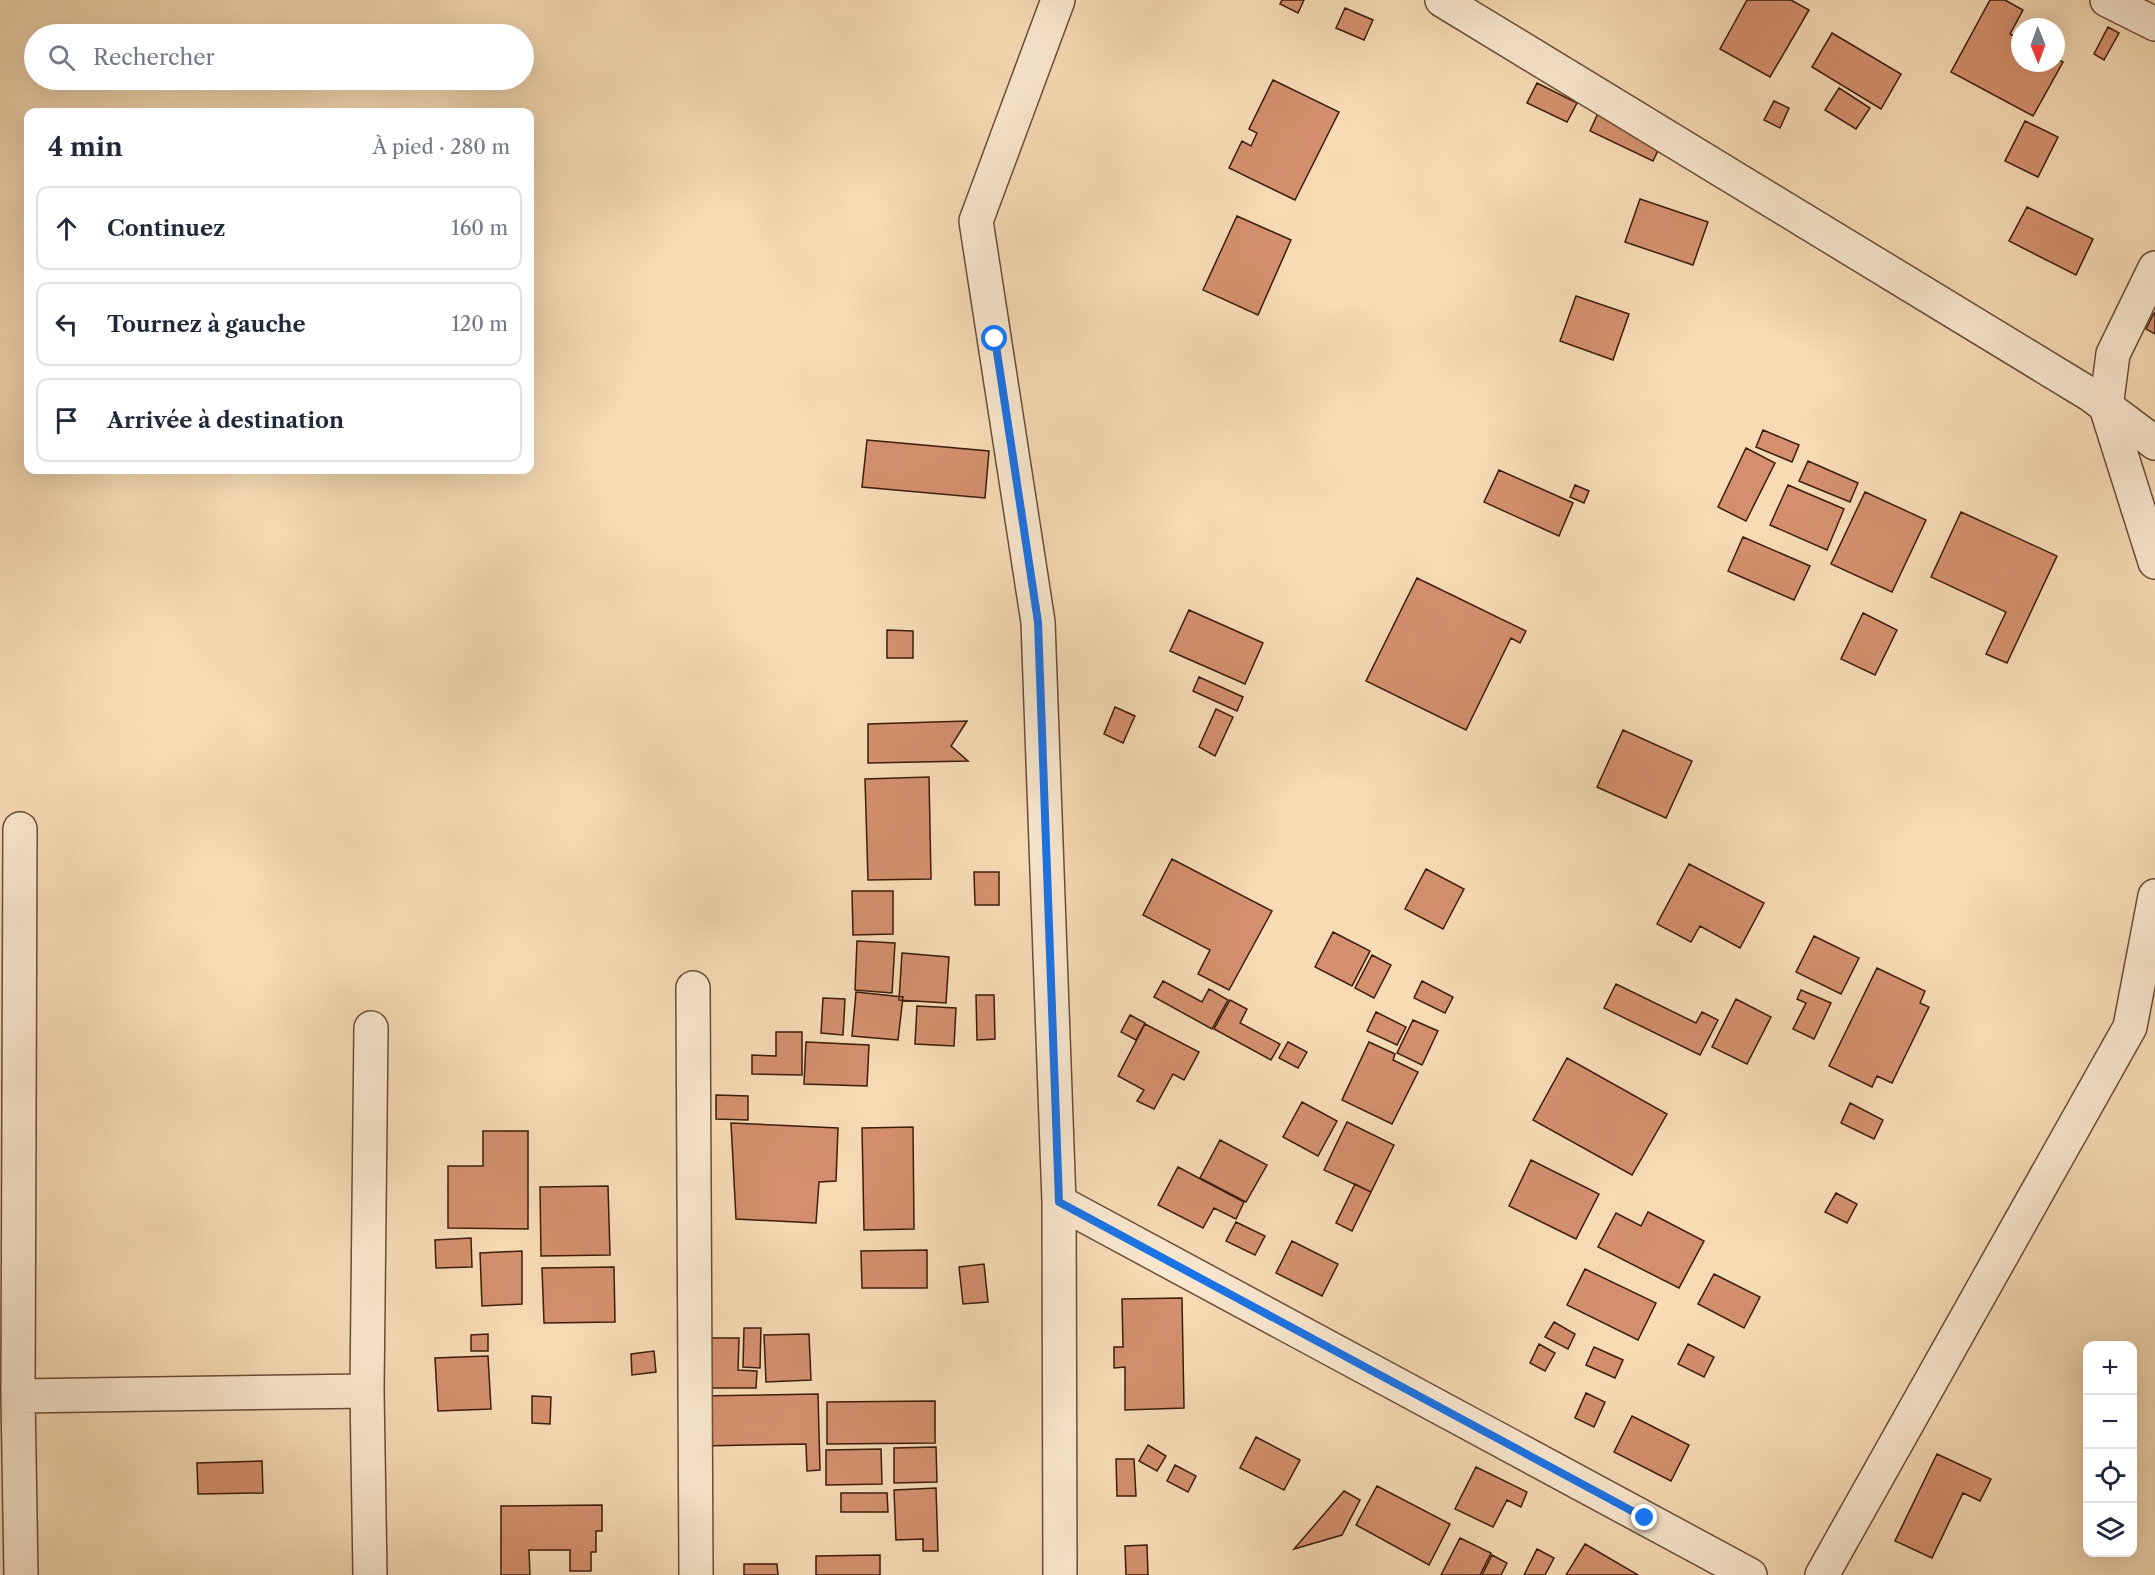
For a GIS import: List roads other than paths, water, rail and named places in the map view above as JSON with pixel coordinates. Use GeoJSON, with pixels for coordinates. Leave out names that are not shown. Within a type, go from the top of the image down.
{"type":"FeatureCollection","features":[{"type":"Feature","properties":{"kind":"street"},"geometry":{"type":"LineString","coordinates":[[1058,0],[976,221],[1038,622],[1059,1202],[1059,1575]]}},
{"type":"Feature","properties":{"kind":"street"},"geometry":{"type":"LineString","coordinates":[[1442,0],[2050,370],[2155,443]]}},
{"type":"Feature","properties":{"kind":"street"},"geometry":{"type":"LineString","coordinates":[[2107,0],[2151,14]]}},
{"type":"Feature","properties":{"kind":"street"},"geometry":{"type":"LineString","coordinates":[[2155,268],[2113,354],[2106,407],[2155,562]]}},
{"type":"Feature","properties":{"kind":"street"},"geometry":{"type":"LineString","coordinates":[[2106,407],[2155,464]]}},
{"type":"Feature","properties":{"kind":"street"},"geometry":{"type":"LineString","coordinates":[[20,829],[18,1396],[21,1575]]}},
{"type":"Feature","properties":{"kind":"street"},"geometry":{"type":"LineString","coordinates":[[1822,1575],[2130,1027],[2155,896]]}},
{"type":"Feature","properties":{"kind":"street"},"geometry":{"type":"LineString","coordinates":[[693,988],[696,1575]]}},
{"type":"Feature","properties":{"kind":"street"},"geometry":{"type":"LineString","coordinates":[[370,1575],[367,1391],[371,1028]]}},
{"type":"Feature","properties":{"kind":"street"},"geometry":{"type":"LineString","coordinates":[[1059,1202],[1750,1575]]}},
{"type":"Feature","properties":{"kind":"street"},"geometry":{"type":"LineString","coordinates":[[18,1396],[367,1391]]}}]}
